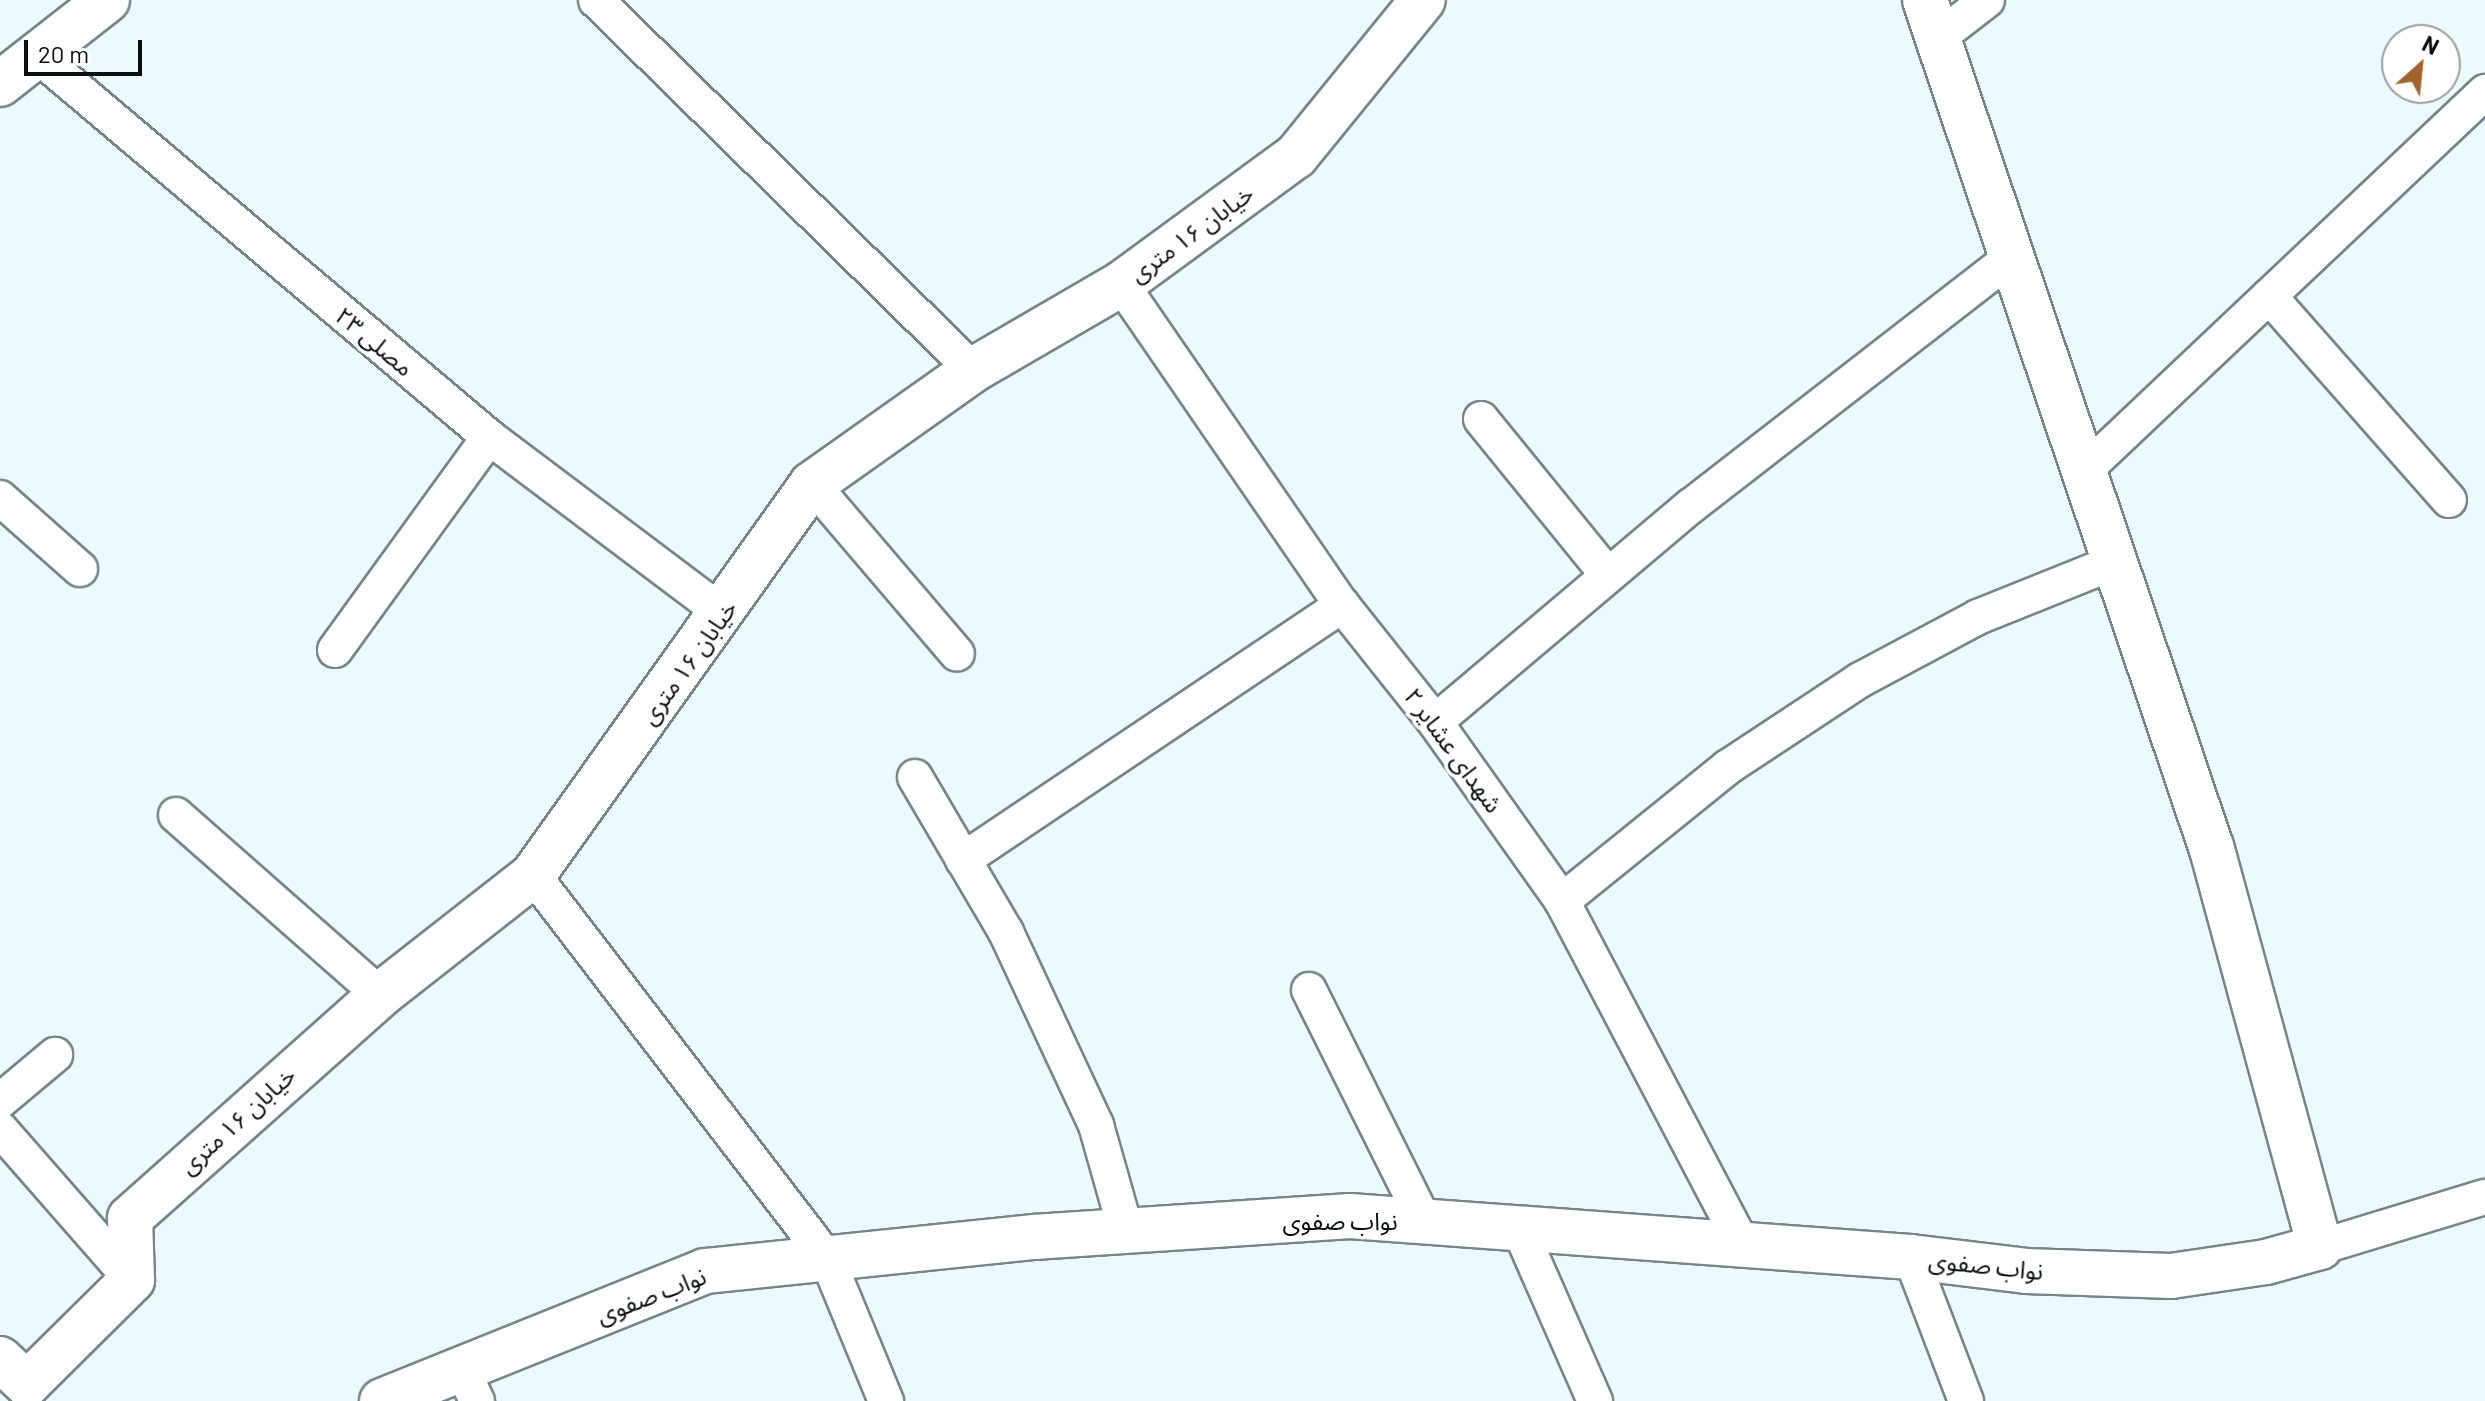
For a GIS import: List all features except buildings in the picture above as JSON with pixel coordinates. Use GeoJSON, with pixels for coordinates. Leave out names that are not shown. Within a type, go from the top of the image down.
{"type":"FeatureCollection","features":[{"type":"Feature","properties":{"kind":"street"},"geometry":{"type":"LineString","coordinates":[[0,84],[107,0]]}},
{"type":"Feature","properties":{"kind":"street"},"geometry":{"type":"LineString","coordinates":[[596,0],[973,370]]}},
{"type":"Feature","properties":{"kind":"street","name":"خیابان ۱۶ متری"},"geometry":{"type":"LineString","coordinates":[[132,1280],[130,1218],[380,995],[533,875],[724,614],[812,484],[973,370],[1121,284],[1296,156],[1423,0]]}},
{"type":"Feature","properties":{"kind":"street"},"geometry":{"type":"LineString","coordinates":[[1987,0],[1932,19],[2211,847],[2320,1247],[2485,1197]]}},
{"type":"Feature","properties":{"kind":"street","name":"مصلی ۲۳"},"geometry":{"type":"LineString","coordinates":[[37,55],[489,437],[724,614]]}},
{"type":"Feature","properties":{"kind":"street"},"geometry":{"type":"LineString","coordinates":[[2084,471],[2485,92]]}},
{"type":"Feature","properties":{"kind":"street"},"geometry":{"type":"LineString","coordinates":[[1435,722],[1608,575],[2012,257]]}},
{"type":"Feature","properties":{"kind":"street","name":"شهدای عشایر ۲"},"geometry":{"type":"LineString","coordinates":[[1121,284],[1342,605],[1435,722],[1562,901],[1742,1244]]}},
{"type":"Feature","properties":{"kind":"street"},"geometry":{"type":"LineString","coordinates":[[2269,296],[2449,500]]}},
{"type":"Feature","properties":{"kind":"street"},"geometry":{"type":"LineString","coordinates":[[1481,419],[1608,575]]}},
{"type":"Feature","properties":{"kind":"street"},"geometry":{"type":"LineString","coordinates":[[335,650],[489,437]]}},
{"type":"Feature","properties":{"kind":"street"},"geometry":{"type":"LineString","coordinates":[[812,484],[957,654]]}},
{"type":"Feature","properties":{"kind":"street"},"geometry":{"type":"LineString","coordinates":[[0,498],[80,569]]}},
{"type":"Feature","properties":{"kind":"street"},"geometry":{"type":"LineString","coordinates":[[1562,901],[1728,767],[1860,680],[1978,617],[2115,562]]}},
{"type":"Feature","properties":{"kind":"street"},"geometry":{"type":"LineString","coordinates":[[963,860],[1342,605]]}},
{"type":"Feature","properties":{"kind":"street"},"geometry":{"type":"LineString","coordinates":[[915,777],[1006,932],[1096,1125],[1126,1231]]}},
{"type":"Feature","properties":{"kind":"street"},"geometry":{"type":"LineString","coordinates":[[176,815],[380,995]]}},
{"type":"Feature","properties":{"kind":"street"},"geometry":{"type":"LineString","coordinates":[[533,875],[827,1258],[886,1401]]}},
{"type":"Feature","properties":{"kind":"street"},"geometry":{"type":"LineString","coordinates":[[1309,990],[1424,1221]]}},
{"type":"Feature","properties":{"kind":"street"},"geometry":{"type":"LineString","coordinates":[[0,1101],[55,1055]]}},
{"type":"Feature","properties":{"kind":"street"},"geometry":{"type":"LineString","coordinates":[[0,1129],[132,1280],[23,1381]]}},
{"type":"Feature","properties":{"kind":"street","name":"نواب صفوی"},"geometry":{"type":"LineString","coordinates":[[382,1401],[470,1386],[705,1271],[1126,1231],[1350,1216],[1911,1257],[2026,1271],[2171,1276],[2266,1262],[2320,1247]]}},
{"type":"Feature","properties":{"kind":"street"},"geometry":{"type":"LineString","coordinates":[[1519,1228],[1595,1401]]}},
{"type":"Feature","properties":{"kind":"street"},"geometry":{"type":"LineString","coordinates":[[1911,1257],[1966,1401]]}}]}
